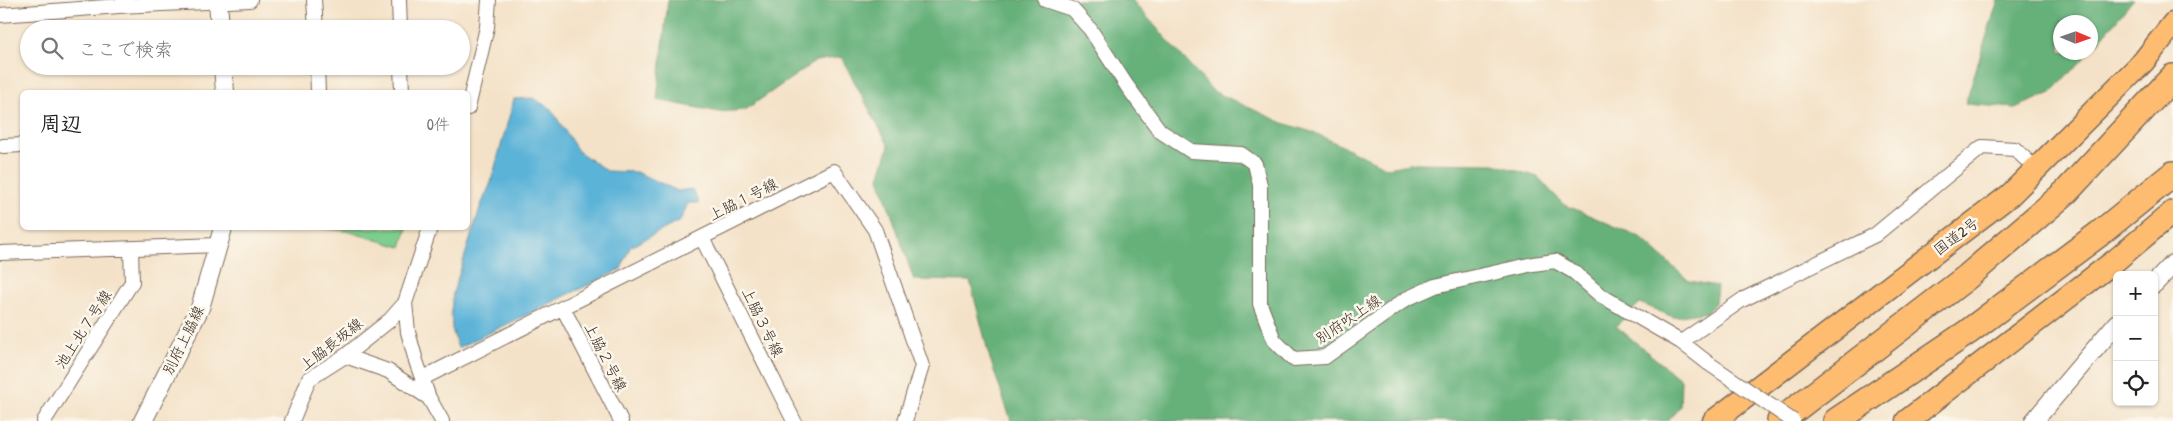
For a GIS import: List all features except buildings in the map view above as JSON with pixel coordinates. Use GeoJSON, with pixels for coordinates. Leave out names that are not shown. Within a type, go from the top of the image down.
{"type":"FeatureCollection","features":[{"type":"Feature","properties":{"kind":"highway","name":"国道2号"},"geometry":{"type":"LineString","coordinates":[[1714,421],[2010,195],[2143,62],[2173,24]]}},
{"type":"Feature","properties":{"kind":"highway"},"geometry":{"type":"LineString","coordinates":[[1780,421],[1967,277],[2066,192],[2173,77]]}},
{"type":"Feature","properties":{"kind":"highway"},"geometry":{"type":"LineString","coordinates":[[1836,421],[1968,332],[2099,234],[2173,174]]}},
{"type":"Feature","properties":{"kind":"highway"},"geometry":{"type":"LineString","coordinates":[[1907,421],[2116,260],[2173,212]]}},
{"type":"Feature","properties":{"kind":"street"},"geometry":{"type":"LineString","coordinates":[[22,0],[23,14]]}},
{"type":"Feature","properties":{"kind":"street"},"geometry":{"type":"LineString","coordinates":[[0,16],[119,3],[250,0]]}},
{"type":"Feature","properties":{"kind":"street"},"geometry":{"type":"LineString","coordinates":[[314,0],[315,20]]}},
{"type":"Feature","properties":{"kind":"street"},"geometry":{"type":"LineString","coordinates":[[399,0],[400,20]]}},
{"type":"Feature","properties":{"kind":"street"},"geometry":{"type":"LineString","coordinates":[[470,99],[487,27],[489,0]]}},
{"type":"Feature","properties":{"kind":"street","name":"別府吹上線"},"geometry":{"type":"LineString","coordinates":[[1045,0],[1072,9],[1090,29],[1127,86],[1160,131],[1191,152],[1241,154],[1255,164],[1260,185],[1260,304],[1274,340],[1293,358],[1325,357],[1406,299],[1435,286],[1533,264],[1555,261],[1574,272],[1600,296],[1681,342],[1708,363],[1793,421]]}},
{"type":"Feature","properties":{"kind":"street"},"geometry":{"type":"LineString","coordinates":[[218,1],[219,20]]}},
{"type":"Feature","properties":{"kind":"street"},"geometry":{"type":"LineString","coordinates":[[224,75],[225,90]]}},
{"type":"Feature","properties":{"kind":"street"},"geometry":{"type":"LineString","coordinates":[[317,75],[318,90]]}},
{"type":"Feature","properties":{"kind":"street"},"geometry":{"type":"LineString","coordinates":[[401,75],[402,90]]}},
{"type":"Feature","properties":{"kind":"street"},"geometry":{"type":"LineString","coordinates":[[3,146],[20,145]]}},
{"type":"Feature","properties":{"kind":"street"},"geometry":{"type":"LineString","coordinates":[[1681,342],[1742,300],[1875,235],[1982,147],[2015,149],[2036,169]]}},
{"type":"Feature","properties":{"kind":"street","name":"上脇１号線"},"geometry":{"type":"LineString","coordinates":[[423,378],[834,171],[875,230],[922,366],[905,421]]}},
{"type":"Feature","properties":{"kind":"street","name":"別府上脇線"},"geometry":{"type":"LineString","coordinates":[[143,421],[200,308],[222,230]]}},
{"type":"Feature","properties":{"kind":"street"},"geometry":{"type":"LineString","coordinates":[[429,230],[404,303],[408,332],[416,361],[429,398],[442,421]]}},
{"type":"Feature","properties":{"kind":"street","name":"上脇３号線"},"geometry":{"type":"LineString","coordinates":[[702,238],[794,421]]}},
{"type":"Feature","properties":{"kind":"street"},"geometry":{"type":"LineString","coordinates":[[0,253],[218,245]]}},
{"type":"Feature","properties":{"kind":"street","name":"池上北７号線"},"geometry":{"type":"LineString","coordinates":[[44,421],[132,282],[131,249]]}},
{"type":"Feature","properties":{"kind":"street"},"geometry":{"type":"LineString","coordinates":[[2158,280],[2173,264]]}},
{"type":"Feature","properties":{"kind":"street","name":"上脇長坂線"},"geometry":{"type":"LineString","coordinates":[[292,421],[309,379],[345,356],[390,320],[404,303]]}},
{"type":"Feature","properties":{"kind":"street","name":"上脇２号線"},"geometry":{"type":"LineString","coordinates":[[563,308],[620,421]]}},
{"type":"Feature","properties":{"kind":"street"},"geometry":{"type":"LineString","coordinates":[[2034,421],[2113,328]]}},
{"type":"Feature","properties":{"kind":"street"},"geometry":{"type":"LineString","coordinates":[[345,356],[388,371],[429,398]]}},
{"type":"Feature","properties":{"kind":"green space"},"geometry":{"type":"Polygon","coordinates":[[[668,0],[1132,0],[1213,91],[1283,123],[1315,133],[1388,168],[1415,163],[1494,164],[1538,177],[1563,204],[1640,237],[1689,281],[1717,286],[1715,303],[1707,312],[1673,317],[1640,303],[1616,326],[1681,380],[1680,407],[1667,421],[1011,421],[990,359],[970,281],[914,280],[879,178],[889,146],[841,57],[816,61],[745,110],[719,112],[657,100],[668,0]]]}},
{"type":"Feature","properties":{"kind":"green space"},"geometry":{"type":"Polygon","coordinates":[[[1998,0],[2133,0],[2098,42],[2098,15],[2053,15],[2053,60],[2082,60],[2051,93],[2015,108],[1965,104],[1998,0]]]}},
{"type":"Feature","properties":{"kind":"green space"},"geometry":{"type":"Polygon","coordinates":[[[336,230],[406,230],[401,247],[346,231],[336,230]]]}},
{"type":"Feature","properties":{"kind":"water"},"geometry":{"type":"Polygon","coordinates":[[[533,98],[551,109],[578,151],[607,171],[636,172],[678,191],[692,189],[699,203],[688,203],[680,221],[630,247],[621,269],[458,348],[452,329],[453,293],[481,205],[490,185],[514,99],[533,98]]]}}]}
